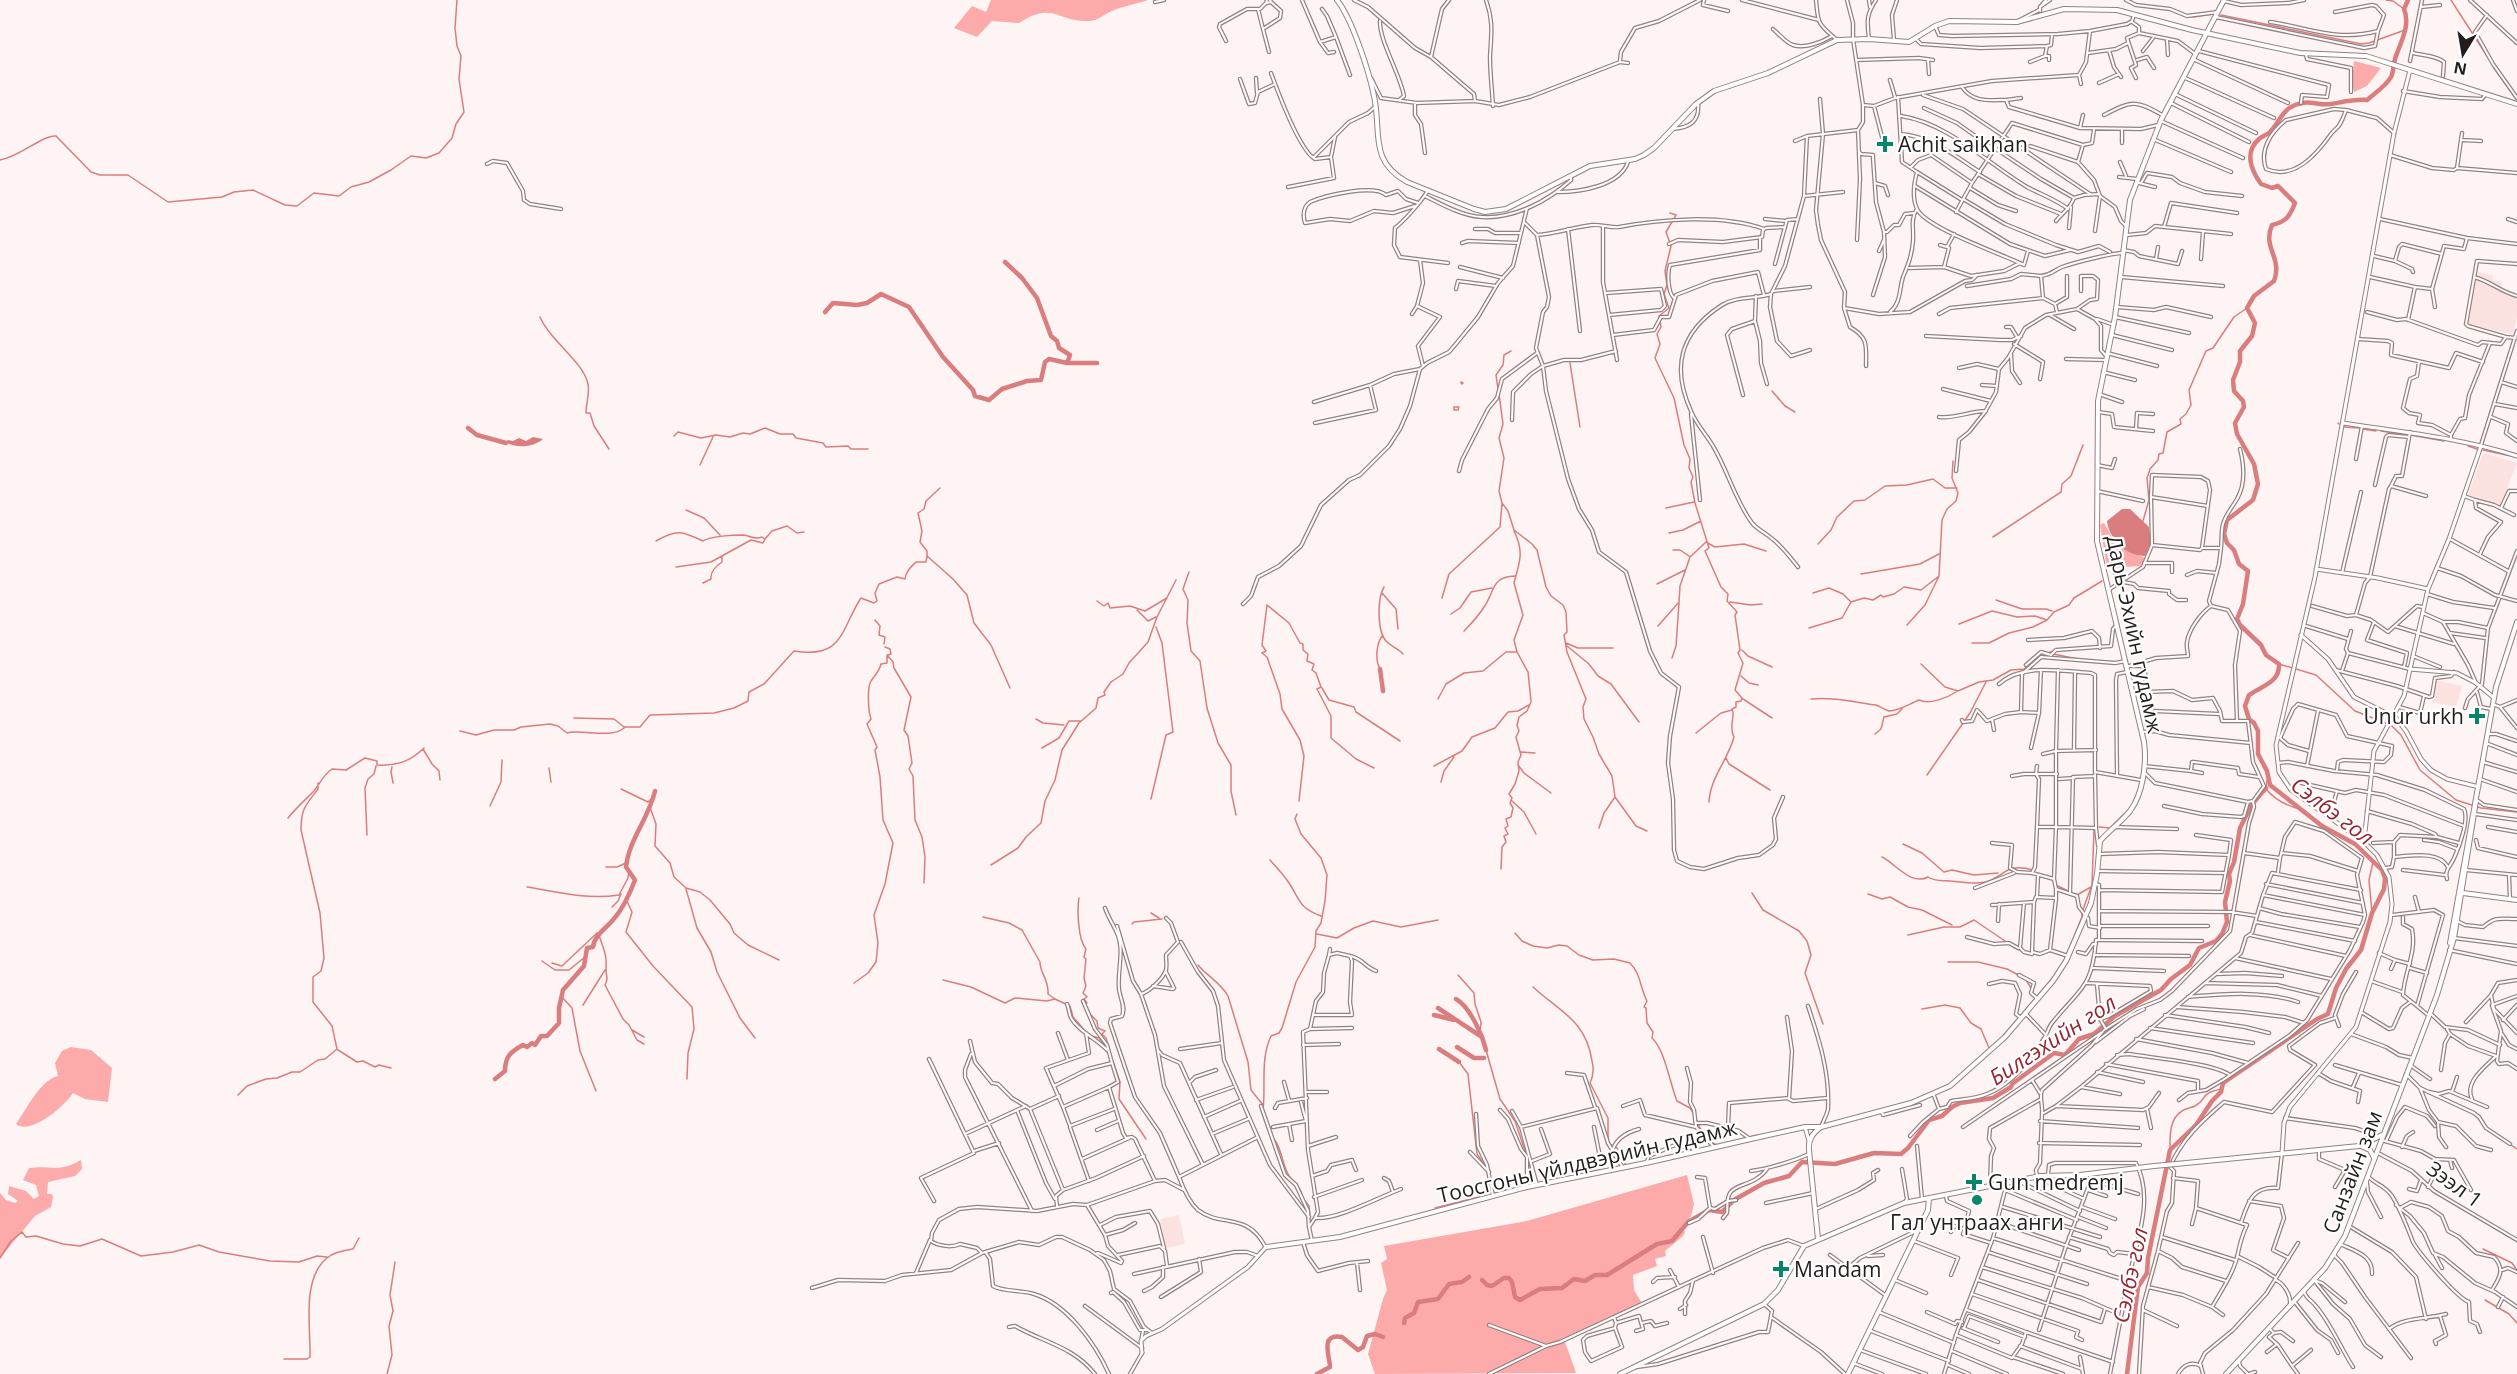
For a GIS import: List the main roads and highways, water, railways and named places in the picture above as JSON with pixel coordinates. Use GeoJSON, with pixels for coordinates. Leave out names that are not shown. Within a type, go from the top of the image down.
{"type":"FeatureCollection","features":[{"type":"Feature","properties":{"kind":"main road"},"geometry":{"type":"LineString","coordinates":[[1337,0],[1349,19],[1369,76],[1376,106],[1377,139],[1383,159],[1398,177],[1485,212],[1506,209],[1602,162],[1629,160],[1644,155],[1654,148],[1698,103],[1714,91],[1768,73],[1837,40],[1869,39],[1909,42],[1935,26],[1955,20],[2017,22],[2040,10],[2100,8],[2117,10],[2207,33],[2306,54],[2354,54],[2380,60],[2517,104]]}},
{"type":"Feature","properties":{"kind":"main road","name":"Дарь-Эхийн гудамж"},"geometry":{"type":"LineString","coordinates":[[1821,1127],[1881,1111],[1950,1086],[1966,1074],[2020,1017],[2026,1014],[2060,972],[2087,917],[2096,885],[2098,845],[2132,808],[2141,780],[2145,751],[2097,541],[2099,394],[2117,307],[2128,206],[2158,126],[2224,1]]}},
{"type":"Feature","properties":{"kind":"main road"},"geometry":{"type":"LineString","coordinates":[[2461,893],[2492,706],[2501,665],[2517,622]]}},
{"type":"Feature","properties":{"kind":"main road"},"geometry":{"type":"LineString","coordinates":[[2461,893],[2475,811]]}},
{"type":"Feature","properties":{"kind":"main road"},"geometry":{"type":"LineString","coordinates":[[2461,893],[2517,900]]}},
{"type":"Feature","properties":{"kind":"main road","name":"Санзайн зам"},"geometry":{"type":"LineString","coordinates":[[2226,1374],[2314,1281],[2334,1256],[2349,1226],[2376,1152],[2383,1141],[2383,1134],[2429,1014],[2454,938],[2461,893]]}},
{"type":"Feature","properties":{"kind":"main road","name":"Санзайн зам"},"geometry":{"type":"LineString","coordinates":[[2450,948],[2461,893]]}},
{"type":"Feature","properties":{"kind":"main road","name":"Тоосгоны үйлдвэрийн гудамж"},"geometry":{"type":"LineString","coordinates":[[1266,1247],[1340,1237],[1527,1187],[1716,1148],[1750,1138],[1805,1127],[1821,1127]]}},
{"type":"Feature","properties":{"kind":"main road"},"geometry":{"type":"LineString","coordinates":[[1818,1239],[1809,1141],[1821,1127]]}},
{"type":"Feature","properties":{"kind":"main road"},"geometry":{"type":"LineString","coordinates":[[1620,1374],[1764,1304],[1778,1290],[1804,1246],[1905,1203],[2037,1176],[2090,1174],[2359,1146],[2383,1134]]}},
{"type":"Feature","properties":{"kind":"main road"},"geometry":{"type":"LineString","coordinates":[[2359,1146],[2370,1150],[2374,1159]]}},
{"type":"Feature","properties":{"kind":"main road"},"geometry":{"type":"LineString","coordinates":[[1846,1374],[1935,1197]]}},
{"type":"Feature","properties":{"kind":"main road"},"geometry":{"type":"LineString","coordinates":[[1928,1210],[1929,1198]]}},
{"type":"Feature","properties":{"kind":"main road"},"geometry":{"type":"LineString","coordinates":[[1922,1199],[1928,1210]]}},
{"type":"Feature","properties":{"kind":"waterway"},"geometry":{"type":"LineString","coordinates":[[0,160],[15,155],[44,139],[56,136],[91,172],[100,175],[128,175],[168,202],[222,197],[234,192],[253,190],[285,205],[297,206],[314,193],[339,196],[351,187],[369,182],[391,170],[411,156],[426,158],[439,153],[452,138],[456,124],[464,112],[459,79],[461,56],[457,46],[455,28],[457,0]]}},
{"type":"Feature","properties":{"kind":"waterway","name":"Сэлбэ гол"},"geometry":{"type":"LineString","coordinates":[[2386,0],[2393,1],[2404,9]]}},
{"type":"Feature","properties":{"kind":"waterway","name":"Сэлбэ гол"},"geometry":{"type":"LineString","coordinates":[[2127,1374],[2138,1287],[2147,1273],[2170,1150],[2196,1125],[2221,1092],[2223,1083],[2317,1019],[2328,1014],[2336,988],[2346,969],[2361,950],[2372,913],[2384,889],[2385,878],[2382,870],[2355,844],[2322,826],[2270,785],[2267,771],[2258,754],[2258,731],[2249,719],[2245,706],[2249,695],[2273,680],[2279,664],[2266,655],[2261,645],[2240,625],[2237,619],[2243,604],[2248,571],[2239,564],[2224,534],[2227,520],[2253,500],[2258,484],[2254,464],[2237,434],[2235,423],[2244,407],[2243,401],[2234,391],[2233,380],[2240,362],[2240,351],[2252,336],[2255,323],[2247,308],[2254,296],[2274,281],[2276,266],[2269,240],[2272,225],[2287,218],[2295,203],[2278,186],[2272,188],[2261,184],[2254,173],[2250,155],[2254,144],[2270,132],[2291,107],[2305,103],[2326,104],[2367,100],[2383,86],[2392,75],[2404,34],[2406,22],[2404,9],[2408,0]]}},
{"type":"Feature","properties":{"kind":"waterway"},"geometry":{"type":"LineString","coordinates":[[2451,0],[2487,56]]}},
{"type":"Feature","properties":{"kind":"waterway"},"geometry":{"type":"LineString","coordinates":[[2193,17],[2213,14]]}},
{"type":"Feature","properties":{"kind":"waterway"},"geometry":{"type":"LineString","coordinates":[[2221,15],[2361,44],[2405,30]]}},
{"type":"Feature","properties":{"kind":"waterway"},"geometry":{"type":"LineString","coordinates":[[2494,68],[2516,99]]}},
{"type":"Feature","properties":{"kind":"waterway"},"geometry":{"type":"LineString","coordinates":[[1670,213],[1676,215],[1666,232],[1671,246],[1665,271],[1667,285],[1664,294],[1669,308],[1659,316],[1661,327],[1657,334],[1660,344],[1655,358],[1674,398],[1684,445],[1690,459],[1689,468],[1693,477],[1691,482],[1695,503],[1709,548],[1705,551],[1721,587],[1728,594],[1727,601],[1737,612],[1735,615],[1740,650],[1738,653],[1743,663],[1735,690],[1742,698],[1732,709],[1734,737],[1712,785],[1709,802]]}},
{"type":"Feature","properties":{"kind":"waterway"},"geometry":{"type":"LineString","coordinates":[[1005,262],[1022,278],[1037,298],[1051,336],[1057,341],[1059,348],[1070,355],[1067,363]]}},
{"type":"Feature","properties":{"kind":"waterway"},"geometry":{"type":"LineString","coordinates":[[825,312],[833,303],[857,305],[867,303],[881,294],[909,307],[943,357],[973,390],[975,396],[989,400],[1002,389],[1027,381],[1041,380],[1045,362],[1049,359],[1067,363],[1097,363]]}},
{"type":"Feature","properties":{"kind":"waterway"},"geometry":{"type":"LineString","coordinates":[[2143,521],[2149,500],[2147,478],[2150,469],[2158,460],[2159,454],[2163,453],[2167,432],[2181,424],[2180,419],[2191,405],[2189,390],[2206,351],[2213,348],[2234,317],[2247,308]]}},
{"type":"Feature","properties":{"kind":"waterway"},"geometry":{"type":"LineString","coordinates":[[540,317],[551,335],[574,359],[585,376],[588,384],[586,413],[590,413],[594,426],[609,449]]}},
{"type":"Feature","properties":{"kind":"waterway"},"geometry":{"type":"LineString","coordinates":[[1498,389],[1496,375],[1503,365],[1504,355],[1511,351]]}},
{"type":"Feature","properties":{"kind":"waterway"},"geometry":{"type":"LineString","coordinates":[[1570,363],[1580,427]]}},
{"type":"Feature","properties":{"kind":"waterway"},"geometry":{"type":"LineString","coordinates":[[1461,382],[1463,383],[1462,384],[1461,382]]}},
{"type":"Feature","properties":{"kind":"waterway"},"geometry":{"type":"LineString","coordinates":[[1772,391],[1785,406],[1795,412]]}},
{"type":"Feature","properties":{"kind":"waterway"},"geometry":{"type":"LineString","coordinates":[[1499,394],[1503,424],[1499,438],[1504,458],[1499,491],[1502,503],[1508,511],[1514,530],[1537,550],[1546,587],[1551,596],[1563,605],[1566,612],[1567,632],[1564,635],[1567,652],[1586,699],[1583,707],[1584,719],[1599,754],[1612,776],[1615,797],[1636,826],[1647,831]]}},
{"type":"Feature","properties":{"kind":"waterway"},"geometry":{"type":"LineString","coordinates":[[1454,407],[1459,407],[1458,410],[1454,410],[1454,407]]}},
{"type":"Feature","properties":{"kind":"waterway"},"geometry":{"type":"LineString","coordinates":[[2344,427],[2359,428]]}},
{"type":"Feature","properties":{"kind":"waterway"},"geometry":{"type":"LineString","coordinates":[[468,428],[477,435],[506,443]]}},
{"type":"Feature","properties":{"kind":"waterway"},"geometry":{"type":"LineString","coordinates":[[674,436],[678,432],[701,438],[716,435],[730,437],[743,433],[750,434],[765,428],[780,434],[793,434],[796,438],[823,443],[826,447],[848,446],[851,449],[868,449]]}},
{"type":"Feature","properties":{"kind":"waterway"},"geometry":{"type":"LineString","coordinates":[[2362,429],[2376,431]]}},
{"type":"Feature","properties":{"kind":"waterway"},"geometry":{"type":"LineString","coordinates":[[2381,431],[2407,435]]}},
{"type":"Feature","properties":{"kind":"waterway"},"geometry":{"type":"LineString","coordinates":[[2410,435],[2444,441]]}},
{"type":"Feature","properties":{"kind":"waterway"},"geometry":{"type":"LineString","coordinates":[[700,465],[713,437]]}},
{"type":"Feature","properties":{"kind":"waterway"},"geometry":{"type":"LineString","coordinates":[[1993,537],[2061,492],[2062,484],[2071,476],[2083,445]]}},
{"type":"Feature","properties":{"kind":"waterway"},"geometry":{"type":"LineString","coordinates":[[2468,446],[2477,449]]}},
{"type":"Feature","properties":{"kind":"waterway"},"geometry":{"type":"LineString","coordinates":[[2483,450],[2511,456]]}},
{"type":"Feature","properties":{"kind":"waterway"},"geometry":{"type":"LineString","coordinates":[[1907,625],[1925,605],[1939,576],[1942,520],[1947,509],[1956,501],[1958,493],[1952,478],[1953,461]]}},
{"type":"Feature","properties":{"kind":"waterway"},"geometry":{"type":"LineString","coordinates":[[1818,544],[1831,530],[1837,517],[1854,501],[1865,500],[1885,486],[1907,485],[1933,479],[1945,488],[1957,488]]}},
{"type":"Feature","properties":{"kind":"waterway"},"geometry":{"type":"LineString","coordinates":[[940,488],[926,501],[924,509],[918,513],[922,531],[920,542],[927,551],[927,556],[967,595],[974,623],[991,645],[1010,688]]}},
{"type":"Feature","properties":{"kind":"waterway"},"geometry":{"type":"LineString","coordinates":[[1666,508],[1694,502]]}},
{"type":"Feature","properties":{"kind":"waterway"},"geometry":{"type":"LineString","coordinates":[[1442,598],[1449,574],[1500,527],[1502,504]]}},
{"type":"Feature","properties":{"kind":"waterway"},"geometry":{"type":"LineString","coordinates":[[686,510],[704,518],[720,535]]}},
{"type":"Feature","properties":{"kind":"waterway"},"geometry":{"type":"LineString","coordinates":[[1669,533],[1683,530],[1701,521]]}},
{"type":"Feature","properties":{"kind":"waterway"},"geometry":{"type":"LineString","coordinates":[[656,541],[675,533],[690,535],[703,541],[716,537],[739,535],[765,539],[772,531],[787,526],[797,533],[804,532]]}},
{"type":"Feature","properties":{"kind":"waterway"},"geometry":{"type":"LineString","coordinates":[[1438,699],[1446,684],[1464,673],[1483,671],[1506,652],[1517,652],[1514,640],[1523,615],[1514,583],[1520,552],[1514,531]]}},
{"type":"Feature","properties":{"kind":"waterway"},"geometry":{"type":"LineString","coordinates":[[676,567],[711,562],[751,540],[763,543],[765,539]]}},
{"type":"Feature","properties":{"kind":"waterway"},"geometry":{"type":"LineString","coordinates":[[1658,626],[1679,602],[1680,586],[1690,557],[1706,542],[1715,547],[1744,544],[1766,551]]}},
{"type":"Feature","properties":{"kind":"waterway"},"geometry":{"type":"LineString","coordinates":[[1673,550],[1680,550],[1689,556]]}},
{"type":"Feature","properties":{"kind":"waterway"},"geometry":{"type":"LineString","coordinates":[[1861,574],[1920,564],[1939,554]]}},
{"type":"Feature","properties":{"kind":"waterway"},"geometry":{"type":"LineString","coordinates":[[703,583],[711,579],[712,571],[722,562],[722,556]]}},
{"type":"Feature","properties":{"kind":"waterway"},"geometry":{"type":"LineString","coordinates":[[574,718],[614,719],[624,727],[640,727],[650,715],[714,713],[734,708],[748,701],[749,692],[764,684],[794,651],[823,651],[832,646],[844,631],[861,598],[874,603],[877,601],[875,593],[879,584],[897,577],[905,579],[912,566],[916,562],[926,562],[927,556]]}},
{"type":"Feature","properties":{"kind":"waterway"},"geometry":{"type":"LineString","coordinates":[[1657,584],[1685,570]]}},
{"type":"Feature","properties":{"kind":"waterway"},"geometry":{"type":"LineString","coordinates":[[1189,572],[1183,589],[1188,600],[1187,623],[1191,651],[1200,661],[1207,708],[1218,743],[1231,765],[1231,791],[1236,815]]}},
{"type":"Feature","properties":{"kind":"waterway"},"geometry":{"type":"LineString","coordinates":[[1464,631],[1484,608],[1498,581],[1515,576]]}},
{"type":"Feature","properties":{"kind":"waterway"},"geometry":{"type":"LineString","coordinates":[[1809,628],[1842,618],[1851,602],[1864,598],[1873,600],[1881,595],[1883,597],[1894,594],[1904,587],[1921,590],[1939,576]]}},
{"type":"Feature","properties":{"kind":"waterway"},"geometry":{"type":"LineString","coordinates":[[991,865],[1018,848],[1041,823],[1045,801],[1055,780],[1062,750],[1079,723],[1096,708],[1098,698],[1105,695],[1104,692],[1111,682],[1123,674],[1129,663],[1148,642],[1157,617],[1176,580]]}},
{"type":"Feature","properties":{"kind":"waterway"},"geometry":{"type":"LineString","coordinates":[[1972,643],[1989,643],[2009,633],[2033,627],[2047,620],[2054,612],[2069,605],[2074,598],[2102,581]]}},
{"type":"Feature","properties":{"kind":"waterway"},"geometry":{"type":"LineString","coordinates":[[1384,587],[1379,607],[1381,631],[1387,642],[1403,654]]}},
{"type":"Feature","properties":{"kind":"waterway"},"geometry":{"type":"LineString","coordinates":[[1451,614],[1460,608],[1471,592],[1492,588]]}},
{"type":"Feature","properties":{"kind":"waterway"},"geometry":{"type":"LineString","coordinates":[[1813,593],[1829,588],[1843,594],[1851,602]]}},
{"type":"Feature","properties":{"kind":"waterway"},"geometry":{"type":"LineString","coordinates":[[1382,593],[1396,609],[1398,629]]}},
{"type":"Feature","properties":{"kind":"waterway"},"geometry":{"type":"LineString","coordinates":[[1097,601],[1104,606],[1108,603],[1110,608],[1130,606],[1145,611],[1167,598]]}},
{"type":"Feature","properties":{"kind":"waterway"},"geometry":{"type":"LineString","coordinates":[[1996,600],[2022,609],[2052,611]]}},
{"type":"Feature","properties":{"kind":"waterway"},"geometry":{"type":"LineString","coordinates":[[1730,602],[1762,604]]}},
{"type":"Feature","properties":{"kind":"waterway"},"geometry":{"type":"LineString","coordinates":[[1672,658],[1676,646],[1679,603]]}},
{"type":"Feature","properties":{"kind":"waterway"},"geometry":{"type":"LineString","coordinates":[[1267,605],[1289,623],[1300,643],[1303,644],[1303,650],[1308,654],[1307,661],[1314,664],[1312,670],[1316,673],[1321,687],[1317,689],[1331,716],[1331,738],[1356,759],[1374,768]]}},
{"type":"Feature","properties":{"kind":"waterway"},"geometry":{"type":"LineString","coordinates":[[1267,605],[1262,645],[1266,651],[1262,653],[1267,657],[1280,694],[1282,709],[1300,740],[1304,756],[1299,801]]}},
{"type":"Feature","properties":{"kind":"waterway"},"geometry":{"type":"LineString","coordinates":[[1137,610],[1148,621],[1156,617]]}},
{"type":"Feature","properties":{"kind":"waterway"},"geometry":{"type":"LineString","coordinates":[[1959,624],[1992,611],[2017,617],[2035,616],[2047,620]]}},
{"type":"Feature","properties":{"kind":"waterway"},"geometry":{"type":"LineString","coordinates":[[875,620],[880,626],[879,635],[885,637],[884,644]]}},
{"type":"Feature","properties":{"kind":"waterway"},"geometry":{"type":"LineString","coordinates":[[1151,799],[1166,735],[1173,732],[1162,643],[1156,627]]}},
{"type":"Feature","properties":{"kind":"waterway"},"geometry":{"type":"LineString","coordinates":[[1380,669],[1377,652],[1383,635]]}},
{"type":"Feature","properties":{"kind":"waterway"},"geometry":{"type":"LineString","coordinates":[[1566,643],[1578,648],[1613,648]]}},
{"type":"Feature","properties":{"kind":"waterway"},"geometry":{"type":"LineString","coordinates":[[1567,646],[1589,664],[1598,676],[1611,684],[1639,722]]}},
{"type":"Feature","properties":{"kind":"waterway"},"geometry":{"type":"LineString","coordinates":[[885,647],[890,649],[891,654],[888,655]]}},
{"type":"Feature","properties":{"kind":"waterway"},"geometry":{"type":"LineString","coordinates":[[1742,650],[1748,656],[1772,667]]}},
{"type":"Feature","properties":{"kind":"waterway"},"geometry":{"type":"LineString","coordinates":[[2048,653],[2053,651],[2053,654],[2078,659]]}},
{"type":"Feature","properties":{"kind":"waterway"},"geometry":{"type":"LineString","coordinates":[[1517,652],[1528,672],[1531,701]]}},
{"type":"Feature","properties":{"kind":"waterway"},"geometry":{"type":"LineString","coordinates":[[1921,664],[1945,687],[1958,691],[1979,682],[1993,680],[2011,670],[2024,669],[2044,654]]}},
{"type":"Feature","properties":{"kind":"waterway"},"geometry":{"type":"LineString","coordinates":[[854,983],[868,973],[876,962],[878,943],[874,915],[885,884],[893,843],[883,820],[880,777],[875,750],[877,747],[867,724],[871,719],[868,699],[870,684],[881,664],[887,663],[887,655],[911,697],[904,730],[908,736],[912,763],[909,769],[913,776],[915,820],[922,837],[925,857],[924,883]]}},
{"type":"Feature","properties":{"kind":"waterway"},"geometry":{"type":"LineString","coordinates":[[2279,664],[2316,675],[2355,711],[2391,725],[2401,735],[2420,770],[2456,800],[2481,808],[2517,812]]}},
{"type":"Feature","properties":{"kind":"waterway"},"geometry":{"type":"LineString","coordinates":[[1380,669],[1383,691]]}},
{"type":"Feature","properties":{"kind":"waterway"},"geometry":{"type":"LineString","coordinates":[[1741,676],[1749,683],[1758,685]]}},
{"type":"Feature","properties":{"kind":"waterway"},"geometry":{"type":"LineString","coordinates":[[1927,775],[1970,713],[1986,682]]}},
{"type":"Feature","properties":{"kind":"waterway"},"geometry":{"type":"LineString","coordinates":[[1322,688],[1329,700],[1354,707],[1356,712],[1400,741]]}},
{"type":"Feature","properties":{"kind":"waterway"},"geometry":{"type":"LineString","coordinates":[[1811,699],[1852,701],[1876,705],[1893,711],[1919,700],[1928,702],[1938,700],[1956,692]]}},
{"type":"Feature","properties":{"kind":"waterway"},"geometry":{"type":"LineString","coordinates":[[1743,699],[1772,718]]}},
{"type":"Feature","properties":{"kind":"waterway"},"geometry":{"type":"LineString","coordinates":[[1501,869],[1502,847],[1506,842],[1504,836],[1508,834],[1505,828],[1508,826],[1506,819],[1511,817],[1513,808],[1509,794],[1515,784],[1521,755],[1516,737],[1519,731],[1517,725],[1519,717],[1527,711],[1531,702]]}},
{"type":"Feature","properties":{"kind":"waterway"},"geometry":{"type":"LineString","coordinates":[[1434,766],[1462,751],[1472,737],[1495,728],[1508,712],[1518,711],[1529,705]]}},
{"type":"Feature","properties":{"kind":"waterway"},"geometry":{"type":"LineString","coordinates":[[1875,734],[1881,729],[1884,717],[1897,714],[1902,709]]}},
{"type":"Feature","properties":{"kind":"waterway"},"geometry":{"type":"LineString","coordinates":[[1696,733],[1721,713],[1732,710]]}},
{"type":"Feature","properties":{"kind":"waterway"},"geometry":{"type":"LineString","coordinates":[[1036,719],[1043,723],[1064,725]]}},
{"type":"Feature","properties":{"kind":"waterway"},"geometry":{"type":"LineString","coordinates":[[1042,748],[1059,738],[1069,721],[1081,721]]}},
{"type":"Feature","properties":{"kind":"waterway"},"geometry":{"type":"LineString","coordinates":[[460,731],[476,735],[494,730],[514,730],[521,727],[550,724],[558,726],[567,733],[612,733],[624,728]]}},
{"type":"Feature","properties":{"kind":"waterway"},"geometry":{"type":"LineString","coordinates":[[288,818],[332,769],[346,770],[365,758],[377,761],[377,765],[397,764],[408,760],[424,748]]}},
{"type":"Feature","properties":{"kind":"waterway"},"geometry":{"type":"LineString","coordinates":[[423,749],[439,771],[440,780]]}},
{"type":"Feature","properties":{"kind":"waterway"},"geometry":{"type":"LineString","coordinates":[[1521,752],[1535,753]]}},
{"type":"Feature","properties":{"kind":"waterway"},"geometry":{"type":"LineString","coordinates":[[1441,782],[1444,771],[1454,757]]}},
{"type":"Feature","properties":{"kind":"waterway"},"geometry":{"type":"LineString","coordinates":[[1726,758],[1729,764],[1770,790]]}},
{"type":"Feature","properties":{"kind":"waterway"},"geometry":{"type":"LineString","coordinates":[[490,806],[501,782],[502,760]]}},
{"type":"Feature","properties":{"kind":"waterway"},"geometry":{"type":"LineString","coordinates":[[1518,765],[1524,773],[1551,793]]}},
{"type":"Feature","properties":{"kind":"waterway"},"geometry":{"type":"LineString","coordinates":[[367,835],[365,788],[376,766]]}},
{"type":"Feature","properties":{"kind":"waterway"},"geometry":{"type":"LineString","coordinates":[[392,767],[393,783]]}},
{"type":"Feature","properties":{"kind":"waterway"},"geometry":{"type":"LineString","coordinates":[[549,768],[551,782]]}},
{"type":"Feature","properties":{"kind":"waterway"},"geometry":{"type":"LineString","coordinates":[[2267,780],[2266,789],[2274,797],[2304,810]]}},
{"type":"Feature","properties":{"kind":"waterway"},"geometry":{"type":"LineString","coordinates":[[238,1095],[247,1086],[292,1072],[300,1072],[318,1060],[325,1059],[337,1049],[332,1026],[313,1002],[313,977],[321,971],[324,958],[320,913],[301,823],[303,812],[318,789],[318,783]]}},
{"type":"Feature","properties":{"kind":"waterway","name":"Билгэхийн гол"},"geometry":{"type":"LineString","coordinates":[[2254,802],[2266,788]]}},
{"type":"Feature","properties":{"kind":"waterway"},"geometry":{"type":"LineString","coordinates":[[621,789],[648,802],[654,796]]}},
{"type":"Feature","properties":{"kind":"waterway"},"geometry":{"type":"LineString","coordinates":[[495,1079],[505,1071],[507,1058],[512,1053],[523,1045],[527,1047],[532,1043],[535,1045],[541,1036],[547,1036],[559,1023],[559,1008],[563,990],[584,966],[587,948],[593,947],[598,936],[617,916],[633,885],[635,880],[626,867],[628,857],[655,791]]}},
{"type":"Feature","properties":{"kind":"waterway"},"geometry":{"type":"LineString","coordinates":[[1599,828],[1604,813],[1615,797]]}},
{"type":"Feature","properties":{"kind":"waterway"},"geometry":{"type":"LineString","coordinates":[[1512,801],[1524,812],[1536,834]]}},
{"type":"Feature","properties":{"kind":"waterway","name":"Билгэхийн гол"},"geometry":{"type":"LineString","coordinates":[[1482,1280],[1492,1286],[1504,1278],[1509,1278],[1515,1297],[1520,1300],[1540,1289],[1562,1288],[1574,1279],[1585,1281],[1595,1275],[1607,1275],[1657,1244],[1672,1241],[1688,1222],[1709,1210],[1722,1212],[1734,1200],[1764,1183],[1789,1176],[1802,1162],[1835,1164],[1874,1153],[1901,1154],[1929,1120],[1942,1116],[1960,1103],[1993,1098],[2011,1087],[2054,1053],[2065,1055],[2079,1039],[2094,1034],[2115,1016],[2161,990],[2171,979],[2190,965],[2199,948],[2216,941],[2222,934],[2227,922],[2225,902],[2230,881],[2229,874],[2234,862],[2240,828],[2252,804]]}},
{"type":"Feature","properties":{"kind":"waterway"},"geometry":{"type":"LineString","coordinates":[[650,807],[656,824],[655,846],[670,863],[674,877],[686,888],[700,892],[710,900],[730,924],[734,933],[748,945],[779,960]]}},
{"type":"Feature","properties":{"kind":"waterway"},"geometry":{"type":"LineString","coordinates":[[1263,1110],[1264,1063],[1268,1045],[1271,1036],[1279,1033],[1282,1028],[1296,982],[1315,947],[1316,931],[1321,923],[1325,901],[1327,875],[1321,858],[1301,834],[1295,819],[1297,814]]}},
{"type":"Feature","properties":{"kind":"waterway"},"geometry":{"type":"LineString","coordinates":[[2099,827],[2110,828],[2124,814]]}},
{"type":"Feature","properties":{"kind":"waterway"},"geometry":{"type":"LineString","coordinates":[[2063,963],[2092,885],[2094,829]]}},
{"type":"Feature","properties":{"kind":"waterway"},"geometry":{"type":"LineString","coordinates":[[1903,844],[1922,853],[1944,872],[1952,870],[1974,875],[1998,873]]}},
{"type":"Feature","properties":{"kind":"waterway"},"geometry":{"type":"LineString","coordinates":[[1882,857],[1916,879],[1928,877],[1936,880],[1976,883],[1992,880],[2011,869],[2033,870]]}},
{"type":"Feature","properties":{"kind":"waterway"},"geometry":{"type":"LineString","coordinates":[[1270,860],[1304,906],[1321,916]]}},
{"type":"Feature","properties":{"kind":"waterway"},"geometry":{"type":"LineString","coordinates":[[2372,913],[2369,880],[2373,862]]}},
{"type":"Feature","properties":{"kind":"waterway"},"geometry":{"type":"LineString","coordinates":[[606,867],[617,867],[626,863]]}},
{"type":"Feature","properties":{"kind":"waterway"},"geometry":{"type":"LineString","coordinates":[[527,887],[584,896],[619,895],[628,878],[629,870]]}},
{"type":"Feature","properties":{"kind":"waterway"},"geometry":{"type":"LineString","coordinates":[[2056,885],[2070,892]]}},
{"type":"Feature","properties":{"kind":"waterway"},"geometry":{"type":"LineString","coordinates":[[2077,895],[2091,887]]}},
{"type":"Feature","properties":{"kind":"waterway"},"geometry":{"type":"LineString","coordinates":[[686,889],[697,928],[711,952],[717,972],[740,1018],[755,1038]]}},
{"type":"Feature","properties":{"kind":"waterway"},"geometry":{"type":"LineString","coordinates":[[1752,893],[1763,910],[1799,931],[1807,941],[1811,955],[1805,973],[1823,1024]]}},
{"type":"Feature","properties":{"kind":"waterway"},"geometry":{"type":"LineString","coordinates":[[612,907],[621,894]]}},
{"type":"Feature","properties":{"kind":"waterway"},"geometry":{"type":"LineString","coordinates":[[1868,894],[1882,899],[1890,897],[1952,925]]}},
{"type":"Feature","properties":{"kind":"waterway"},"geometry":{"type":"LineString","coordinates":[[1079,898],[1080,932],[1086,949],[1084,957],[1086,959],[1084,978],[1086,986],[1083,993],[1087,997],[1084,999],[1087,1003],[1084,1005]]}},
{"type":"Feature","properties":{"kind":"waterway"},"geometry":{"type":"LineString","coordinates":[[626,899],[632,912],[626,932],[653,966],[692,1007],[694,1029],[688,1053],[687,1079]]}},
{"type":"Feature","properties":{"kind":"waterway"},"geometry":{"type":"LineString","coordinates":[[1151,913],[1159,918]]}},
{"type":"Feature","properties":{"kind":"waterway"},"geometry":{"type":"LineString","coordinates":[[983,917],[1009,923],[1022,930],[1040,962],[1048,994],[1055,999]]}},
{"type":"Feature","properties":{"kind":"waterway"},"geometry":{"type":"LineString","coordinates":[[1132,924],[1162,919]]}},
{"type":"Feature","properties":{"kind":"waterway"},"geometry":{"type":"LineString","coordinates":[[1317,934],[1337,938],[1373,921],[1401,927],[1438,920]]}},
{"type":"Feature","properties":{"kind":"waterway"},"geometry":{"type":"LineString","coordinates":[[1908,935],[1944,927],[1960,927],[1974,920],[2008,943]]}},
{"type":"Feature","properties":{"kind":"waterway"},"geometry":{"type":"LineString","coordinates":[[552,963],[562,966],[597,933],[600,934]]}},
{"type":"Feature","properties":{"kind":"waterway"},"geometry":{"type":"LineString","coordinates":[[1515,933],[1522,941],[1533,946],[1547,948],[1567,946],[1579,955],[1593,960],[1614,959],[1630,963],[1636,972],[1647,1001],[1644,1007],[1647,1023],[1653,1032],[1652,1038],[1657,1043],[1664,1059],[1677,1101],[1690,1108],[1694,1114]]}},
{"type":"Feature","properties":{"kind":"waterway"},"geometry":{"type":"LineString","coordinates":[[599,935],[606,960],[605,985],[623,1019],[637,1040],[644,1044]]}},
{"type":"Feature","properties":{"kind":"waterway"},"geometry":{"type":"LineString","coordinates":[[2014,947],[2023,952]]}},
{"type":"Feature","properties":{"kind":"waterway"},"geometry":{"type":"LineString","coordinates":[[2043,954],[2052,951]]}},
{"type":"Feature","properties":{"kind":"waterway"},"geometry":{"type":"LineString","coordinates":[[542,961],[555,970],[569,970],[585,957]]}},
{"type":"Feature","properties":{"kind":"waterway"},"geometry":{"type":"LineString","coordinates":[[1948,962],[1978,962],[2007,969],[2022,977]]}},
{"type":"Feature","properties":{"kind":"waterway"},"geometry":{"type":"LineString","coordinates":[[1198,965],[1222,987],[1228,996],[1248,1062],[1251,1090],[1263,1105]]}},
{"type":"Feature","properties":{"kind":"waterway"},"geometry":{"type":"LineString","coordinates":[[583,1005],[605,970]]}},
{"type":"Feature","properties":{"kind":"waterway"},"geometry":{"type":"LineString","coordinates":[[1458,975],[1474,993],[1481,1022],[1480,1034]]}},
{"type":"Feature","properties":{"kind":"waterway"},"geometry":{"type":"LineString","coordinates":[[2002,1037],[2055,975]]}},
{"type":"Feature","properties":{"kind":"waterway"},"geometry":{"type":"LineString","coordinates":[[943,980],[971,987],[1005,1003],[1015,998],[1047,1001],[1055,999],[1070,1006],[1073,1017],[1087,1033]]}},
{"type":"Feature","properties":{"kind":"waterway"},"geometry":{"type":"LineString","coordinates":[[2026,980],[2033,991],[2032,994]]}},
{"type":"Feature","properties":{"kind":"waterway"},"geometry":{"type":"LineString","coordinates":[[1533,987],[1570,1018],[1584,1036],[1593,1067],[1590,1083],[1608,1118],[1608,1139]]}},
{"type":"Feature","properties":{"kind":"waterway"},"geometry":{"type":"LineString","coordinates":[[562,997],[572,1008],[580,1051],[596,1091]]}},
{"type":"Feature","properties":{"kind":"waterway"},"geometry":{"type":"LineString","coordinates":[[1456,999],[1468,1011],[1482,1037]]}},
{"type":"Feature","properties":{"kind":"waterway"},"geometry":{"type":"LineString","coordinates":[[1922,1009],[1945,1005],[1960,1008],[1971,1023],[1981,1029],[1989,1048]]}},
{"type":"Feature","properties":{"kind":"waterway"},"geometry":{"type":"LineString","coordinates":[[1438,1008],[1482,1037],[1486,1050]]}},
{"type":"Feature","properties":{"kind":"waterway"},"geometry":{"type":"LineString","coordinates":[[1090,1014],[1097,1021],[1098,1028],[1105,1031],[1102,1034],[1106,1038],[1110,1051]]}},
{"type":"Feature","properties":{"kind":"waterway"},"geometry":{"type":"LineString","coordinates":[[1434,1015],[1454,1020]]}},
{"type":"Feature","properties":{"kind":"waterway"},"geometry":{"type":"LineString","coordinates":[[632,1030],[644,1037]]}},
{"type":"Feature","properties":{"kind":"waterway"},"geometry":{"type":"LineString","coordinates":[[1091,1036],[1099,1038],[1106,1046]]}},
{"type":"Feature","properties":{"kind":"waterway"},"geometry":{"type":"LineString","coordinates":[[1457,1047],[1474,1058],[1484,1058]]}},
{"type":"Feature","properties":{"kind":"waterway"},"geometry":{"type":"LineString","coordinates":[[1439,1049],[1459,1062]]}},
{"type":"Feature","properties":{"kind":"waterway"},"geometry":{"type":"LineString","coordinates":[[338,1050],[357,1062],[363,1061],[375,1067],[379,1065],[391,1068]]}},
{"type":"Feature","properties":{"kind":"waterway"},"geometry":{"type":"LineString","coordinates":[[1486,1050],[1500,1099],[1515,1121],[1525,1151],[1528,1152]]}},
{"type":"Feature","properties":{"kind":"waterway"},"geometry":{"type":"LineString","coordinates":[[1110,1053],[1120,1082],[1119,1099],[1146,1139]]}},
{"type":"Feature","properties":{"kind":"waterway"},"geometry":{"type":"LineString","coordinates":[[1459,1062],[1468,1074],[1477,1154],[1486,1167]]}},
{"type":"Feature","properties":{"kind":"waterway"},"geometry":{"type":"LineString","coordinates":[[2170,1150],[2171,1128],[2178,1114],[2199,1103],[2210,1092],[2222,1089]]}},
{"type":"Feature","properties":{"kind":"waterway"},"geometry":{"type":"LineString","coordinates":[[1263,1115],[1268,1130]]}},
{"type":"Feature","properties":{"kind":"waterway"},"geometry":{"type":"LineString","coordinates":[[1696,1119],[1707,1138],[1718,1145]]}},
{"type":"Feature","properties":{"kind":"waterway"},"geometry":{"type":"LineString","coordinates":[[1721,1144],[1757,1135]]}},
{"type":"Feature","properties":{"kind":"waterway"},"geometry":{"type":"LineString","coordinates":[[1272,1137],[1288,1174],[1302,1194]]}},
{"type":"Feature","properties":{"kind":"waterway"},"geometry":{"type":"LineString","coordinates":[[1609,1144],[1617,1148],[1626,1165]]}},
{"type":"Feature","properties":{"kind":"waterway"},"geometry":{"type":"LineString","coordinates":[[2511,1145],[2517,1149]]}},
{"type":"Feature","properties":{"kind":"waterway"},"geometry":{"type":"LineString","coordinates":[[1666,1156],[1676,1154]]}},
{"type":"Feature","properties":{"kind":"waterway"},"geometry":{"type":"LineString","coordinates":[[1530,1185],[1527,1180],[1531,1165]]}},
{"type":"Feature","properties":{"kind":"waterway"},"geometry":{"type":"LineString","coordinates":[[1572,1176],[1582,1172],[1609,1169]]}},
{"type":"Feature","properties":{"kind":"waterway"},"geometry":{"type":"LineString","coordinates":[[1489,1171],[1491,1183]]}},
{"type":"Feature","properties":{"kind":"waterway"},"geometry":{"type":"LineString","coordinates":[[1435,1208],[1515,1188]]}},
{"type":"Feature","properties":{"kind":"waterway"},"geometry":{"type":"LineString","coordinates":[[1305,1201],[1309,1206],[1310,1222]]}},
{"type":"Feature","properties":{"kind":"waterway"},"geometry":{"type":"LineString","coordinates":[[0,1258],[11,1241],[22,1232],[26,1237],[36,1236],[63,1244],[80,1246],[102,1239],[141,1256],[173,1252],[199,1245],[219,1252],[270,1261],[299,1262],[317,1256],[327,1257]]}},
{"type":"Feature","properties":{"kind":"waterway"},"geometry":{"type":"LineString","coordinates":[[284,1359],[310,1357],[309,1305],[314,1278],[319,1267],[327,1258],[353,1249],[359,1238]]}},
{"type":"Feature","properties":{"kind":"waterway"},"geometry":{"type":"LineString","coordinates":[[2483,1249],[2512,1263],[2517,1270]]}},
{"type":"Feature","properties":{"kind":"waterway"},"geometry":{"type":"LineString","coordinates":[[387,1374],[392,1355],[389,1326],[393,1311],[390,1295],[395,1262]]}},
{"type":"Feature","properties":{"kind":"waterway","name":"Билгэхийн гол"},"geometry":{"type":"LineString","coordinates":[[1404,1323],[1405,1318],[1414,1313],[1418,1302],[1438,1299],[1449,1284],[1462,1282],[1469,1277]]}},
{"type":"Feature","properties":{"kind":"waterway"},"geometry":{"type":"LineString","coordinates":[[2485,1300],[2509,1314],[2517,1323]]}},
{"type":"Feature","properties":{"kind":"waterway","name":"Билгэхийн гол"},"geometry":{"type":"LineString","coordinates":[[1317,1374],[1330,1367],[1327,1347],[1330,1339],[1342,1337],[1358,1350],[1363,1347],[1367,1336],[1375,1334],[1383,1337]]}},
{"type":"Feature","properties":{"kind":"place","name":"Achit saikhan"},"geometry":{"type":"Point","coordinates":[1885,144]}},
{"type":"Feature","properties":{"kind":"place","name":"Unur urkh"},"geometry":{"type":"Point","coordinates":[2477,716]}},
{"type":"Feature","properties":{"kind":"place","name":"Gun medremj"},"geometry":{"type":"Point","coordinates":[1974,1182]}},
{"type":"Feature","properties":{"kind":"place","name":"Гал унтраах анги"},"geometry":{"type":"Point","coordinates":[1977,1200]}},
{"type":"Feature","properties":{"kind":"place","name":"Mandam"},"geometry":{"type":"Point","coordinates":[1781,1269]}}]}
